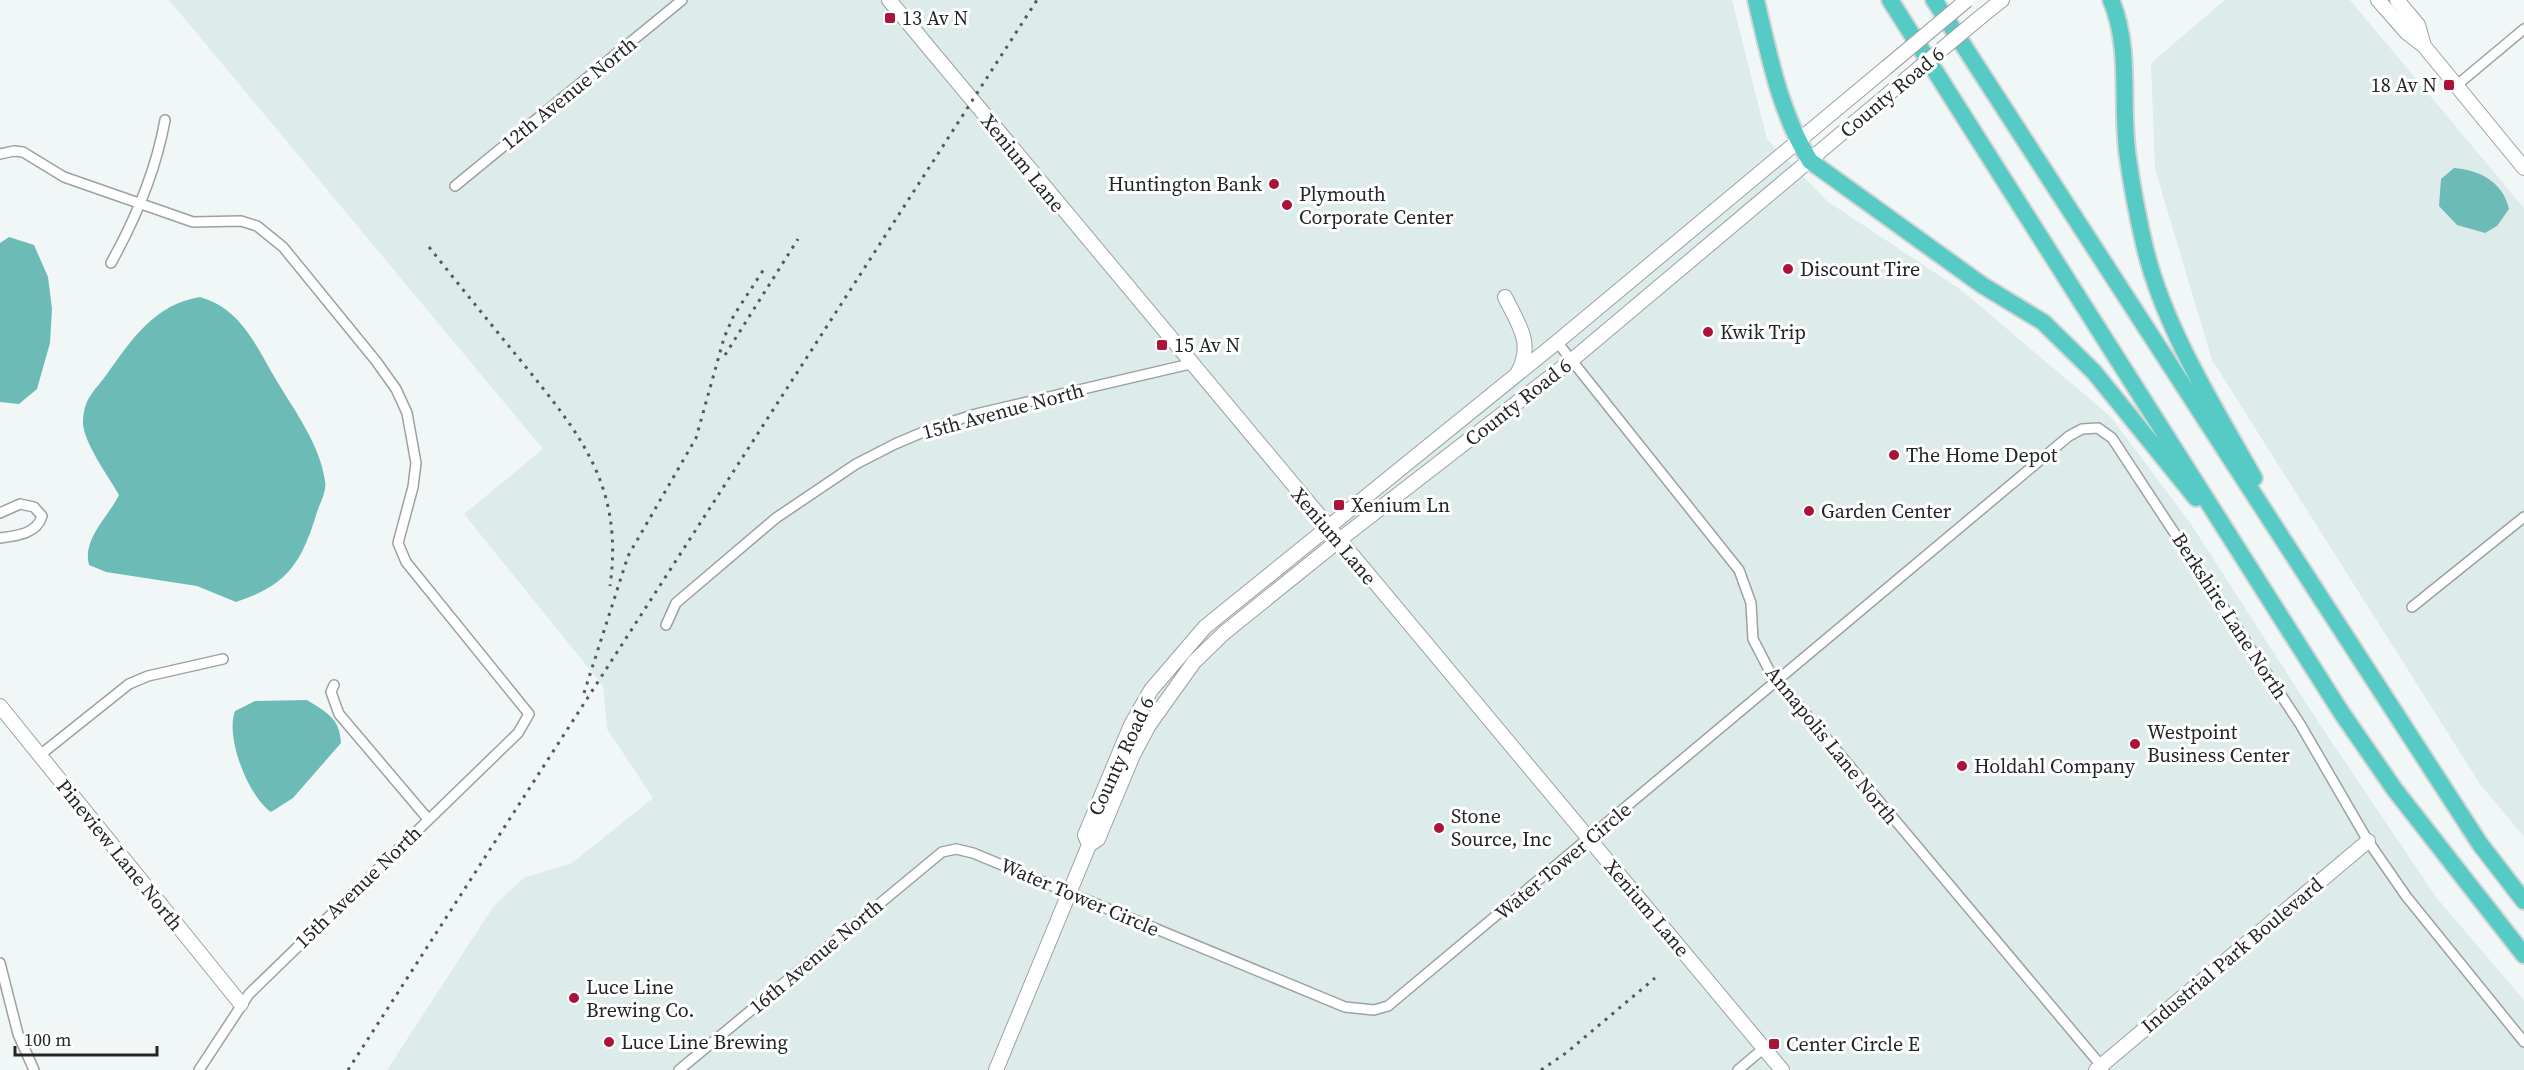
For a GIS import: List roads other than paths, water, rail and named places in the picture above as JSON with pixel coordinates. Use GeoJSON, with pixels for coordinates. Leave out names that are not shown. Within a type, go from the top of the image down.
{"type":"FeatureCollection","features":[{"type":"Feature","properties":{"kind":"highway"},"geometry":{"type":"LineString","coordinates":[[1756,0],[1774,77],[1798,142],[1810,162],[1982,285],[2043,322],[2094,372],[2253,572]]}},
{"type":"Feature","properties":{"kind":"highway"},"geometry":{"type":"LineString","coordinates":[[1890,0],[2253,572],[2395,790],[2524,955]]}},
{"type":"Feature","properties":{"kind":"highway"},"geometry":{"type":"LineString","coordinates":[[1934,0],[2473,834],[2524,901]]}},
{"type":"Feature","properties":{"kind":"highway"},"geometry":{"type":"LineString","coordinates":[[2111,0],[2121,37],[2128,156],[2145,249],[2166,310],[2212,404],[2268,502],[2276,531]]}},
{"type":"Feature","properties":{"kind":"main road","name":"Xenium Lane"},"geometry":{"type":"LineString","coordinates":[[889,0],[1190,364],[1782,1070]]}},
{"type":"Feature","properties":{"kind":"main road","name":"County Road 6"},"geometry":{"type":"LineString","coordinates":[[1089,845],[1085,835],[1131,725],[1151,690],[1205,627],[1557,342],[1967,0]]}},
{"type":"Feature","properties":{"kind":"main road","name":"County Road 6"},"geometry":{"type":"LineString","coordinates":[[996,1070],[1089,845],[1098,839],[1133,755],[1149,725],[1194,662],[1224,633],[1338,541],[1572,360],[2002,0]]}},
{"type":"Feature","properties":{"kind":"main road"},"geometry":{"type":"LineString","coordinates":[[2378,0],[2407,33],[2424,45],[2524,168]]}},
{"type":"Feature","properties":{"kind":"main road"},"geometry":{"type":"LineString","coordinates":[[2397,0],[2418,25],[2424,45]]}},
{"type":"Feature","properties":{"kind":"main road"},"geometry":{"type":"LineString","coordinates":[[1505,297],[1526,342],[1526,355],[1516,375]]}},
{"type":"Feature","properties":{"kind":"main road","name":"Pineview Lane North"},"geometry":{"type":"LineString","coordinates":[[0,706],[241,1004]]}},
{"type":"Feature","properties":{"kind":"main road","name":"Industrial Park Boulevard"},"geometry":{"type":"LineString","coordinates":[[2100,1069],[2368,841]]}},
{"type":"Feature","properties":{"kind":"street","name":"12th Avenue North"},"geometry":{"type":"LineString","coordinates":[[455,186],[682,0]]}},
{"type":"Feature","properties":{"kind":"street"},"geometry":{"type":"LineString","coordinates":[[2457,85],[2524,29]]}},
{"type":"Feature","properties":{"kind":"street"},"geometry":{"type":"LineString","coordinates":[[111,263],[129,232],[140,205],[154,165],[165,120]]}},
{"type":"Feature","properties":{"kind":"street"},"geometry":{"type":"LineString","coordinates":[[0,154],[23,152],[64,177],[140,205]]}},
{"type":"Feature","properties":{"kind":"street","name":"15th Avenue North"},"geometry":{"type":"LineString","coordinates":[[140,205],[193,222],[241,221],[257,226],[283,247],[376,361],[407,412],[414,438],[416,463],[413,487],[400,532],[400,551],[406,562],[529,714],[518,733],[241,1004],[199,1070]]}},
{"type":"Feature","properties":{"kind":"street","name":"Annapolis Lane North"},"geometry":{"type":"LineString","coordinates":[[1557,342],[1739,570],[1751,603],[1753,639],[1760,656],[2100,1069]]}},
{"type":"Feature","properties":{"kind":"street","name":"15th Avenue North"},"geometry":{"type":"LineString","coordinates":[[666,625],[676,603],[776,518],[856,464],[895,444],[935,427],[976,414],[1190,364]]}},
{"type":"Feature","properties":{"kind":"street","name":"Water Tower Circle"},"geometry":{"type":"LineString","coordinates":[[956,849],[973,852],[1345,1007],[1374,1010],[1401,998],[2068,436],[2082,429],[2098,428]]}},
{"type":"Feature","properties":{"kind":"street","name":"Berkshire Lane North"},"geometry":{"type":"LineString","coordinates":[[2098,428],[2112,438],[2207,581],[2300,724],[2368,841],[2406,896],[2524,1042]]}},
{"type":"Feature","properties":{"kind":"street"},"geometry":{"type":"LineString","coordinates":[[0,513],[20,504],[34,507],[42,516],[40,523],[30,531],[0,538]]}},
{"type":"Feature","properties":{"kind":"street"},"geometry":{"type":"LineString","coordinates":[[2412,607],[2524,517]]}},
{"type":"Feature","properties":{"kind":"street"},"geometry":{"type":"LineString","coordinates":[[40,755],[129,684],[147,675],[223,659]]}},
{"type":"Feature","properties":{"kind":"street"},"geometry":{"type":"LineString","coordinates":[[334,685],[331,692],[339,714],[428,819]]}},
{"type":"Feature","properties":{"kind":"street","name":"16th Avenue North"},"geometry":{"type":"LineString","coordinates":[[679,1070],[942,852],[956,849]]}},
{"type":"Feature","properties":{"kind":"street"},"geometry":{"type":"LineString","coordinates":[[0,963],[18,1034],[34,1070]]}},
{"type":"Feature","properties":{"kind":"street"},"geometry":{"type":"LineString","coordinates":[[1738,1070],[1764,1048]]}},
{"type":"Feature","properties":{"kind":"water"},"geometry":{"type":"Polygon","coordinates":[[[2454,168],[2473,171],[2489,179],[2502,191],[2509,209],[2497,226],[2485,233],[2457,225],[2439,206],[2441,179],[2454,168]]]}},
{"type":"Feature","properties":{"kind":"water"},"geometry":{"type":"Polygon","coordinates":[[[9,237],[34,245],[48,277],[52,309],[50,343],[37,389],[19,404],[0,402],[0,243],[9,237]]]}},
{"type":"Feature","properties":{"kind":"water"},"geometry":{"type":"Polygon","coordinates":[[[200,297],[226,310],[245,329],[312,441],[325,481],[324,493],[311,530],[298,558],[290,569],[268,588],[236,602],[197,586],[106,572],[89,565],[89,546],[119,495],[87,438],[83,421],[85,406],[94,390],[146,325],[170,307],[200,297]]]}},
{"type":"Feature","properties":{"kind":"water"},"geometry":{"type":"Polygon","coordinates":[[[307,700],[326,712],[335,722],[341,743],[293,798],[271,812],[254,793],[241,765],[233,736],[235,711],[255,701],[307,700]]]}},
{"type":"Feature","properties":{"kind":"railway"},"geometry":{"type":"LineString","coordinates":[[348,1070],[1037,0]]}},
{"type":"Feature","properties":{"kind":"railway"},"geometry":{"type":"LineString","coordinates":[[725,355],[798,239]]}},
{"type":"Feature","properties":{"kind":"railway"},"geometry":{"type":"LineString","coordinates":[[429,247],[562,413],[593,463],[604,490],[610,519],[613,551],[610,586]]}},
{"type":"Feature","properties":{"kind":"railway"},"geometry":{"type":"LineString","coordinates":[[584,693],[628,556],[696,438],[724,338],[734,315],[766,266]]}},
{"type":"Feature","properties":{"kind":"railway"},"geometry":{"type":"LineString","coordinates":[[1541,1070],[1566,1053],[1655,978]]}},
{"type":"Feature","properties":{"kind":"place","name":"13 Av N"},"geometry":{"type":"Point","coordinates":[890,18]}},
{"type":"Feature","properties":{"kind":"place","name":"18 Av N"},"geometry":{"type":"Point","coordinates":[2449,85]}},
{"type":"Feature","properties":{"kind":"place","name":"Huntington Bank"},"geometry":{"type":"Point","coordinates":[1274,184]}},
{"type":"Feature","properties":{"kind":"place","name":"Plymouth Corporate Center"},"geometry":{"type":"Point","coordinates":[1287,205]}},
{"type":"Feature","properties":{"kind":"place","name":"Discount Tire"},"geometry":{"type":"Point","coordinates":[1788,269]}},
{"type":"Feature","properties":{"kind":"place","name":"Kwik Trip"},"geometry":{"type":"Point","coordinates":[1708,332]}},
{"type":"Feature","properties":{"kind":"place","name":"15 Av N"},"geometry":{"type":"Point","coordinates":[1162,345]}},
{"type":"Feature","properties":{"kind":"place","name":"The Home Depot"},"geometry":{"type":"Point","coordinates":[1894,455]}},
{"type":"Feature","properties":{"kind":"place","name":"Xenium Ln"},"geometry":{"type":"Point","coordinates":[1339,505]}},
{"type":"Feature","properties":{"kind":"place","name":"Garden Center"},"geometry":{"type":"Point","coordinates":[1809,511]}},
{"type":"Feature","properties":{"kind":"place","name":"Westpoint Business Center"},"geometry":{"type":"Point","coordinates":[2135,744]}},
{"type":"Feature","properties":{"kind":"place","name":"Holdahl Company"},"geometry":{"type":"Point","coordinates":[1962,766]}},
{"type":"Feature","properties":{"kind":"place","name":"Stone Source, Inc"},"geometry":{"type":"Point","coordinates":[1439,828]}},
{"type":"Feature","properties":{"kind":"place","name":"Luce Line Brewing Co."},"geometry":{"type":"Point","coordinates":[574,998]}},
{"type":"Feature","properties":{"kind":"place","name":"Luce Line Brewing"},"geometry":{"type":"Point","coordinates":[609,1042]}},
{"type":"Feature","properties":{"kind":"place","name":"Center Circle E"},"geometry":{"type":"Point","coordinates":[1774,1044]}}]}
